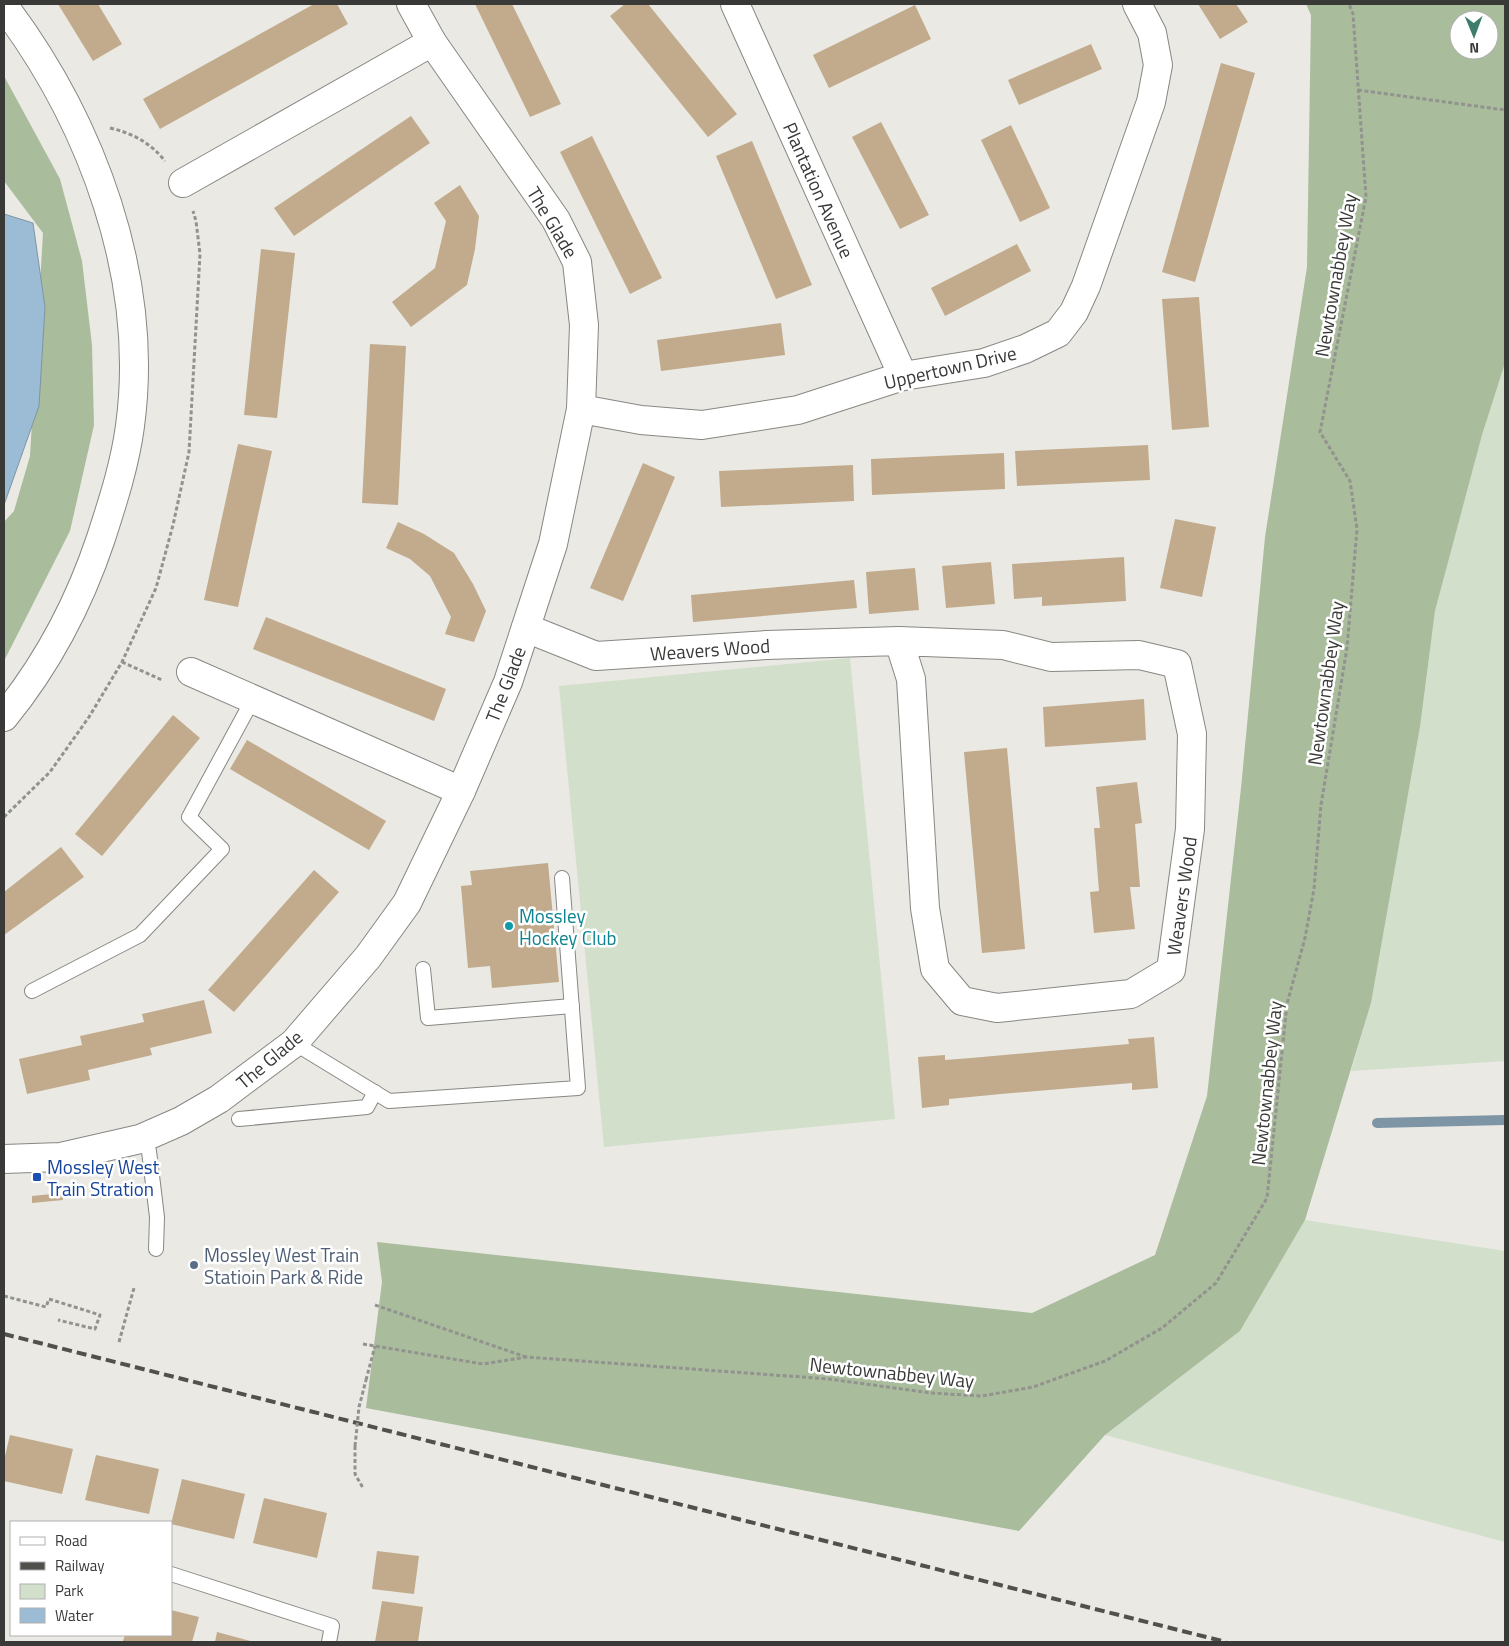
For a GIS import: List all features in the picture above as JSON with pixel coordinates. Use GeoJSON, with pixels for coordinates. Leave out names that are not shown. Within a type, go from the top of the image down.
{"type":"FeatureCollection","features":[{"type":"Feature","properties":{"kind":"street","name":"The Glade"},"geometry":{"type":"LineString","coordinates":[[4,1159],[61,1157],[140,1139],[180,1121],[219,1099],[294,1043],[368,957],[407,903],[461,791],[508,682],[553,544],[581,409],[584,325],[578,262],[556,220],[432,42],[411,4]]}},
{"type":"Feature","properties":{"kind":"street","name":"Plantation Avenue"},"geometry":{"type":"LineString","coordinates":[[735,4],[903,376]]}},
{"type":"Feature","properties":{"kind":"street","name":"Uppertown Drive"},"geometry":{"type":"LineString","coordinates":[[581,409],[641,420],[702,424],[798,410],[903,376],[984,363],[1025,349],[1058,333],[1074,312],[1151,102],[1158,65],[1152,33],[1137,4]]}},
{"type":"Feature","properties":{"kind":"street"},"geometry":{"type":"LineString","coordinates":[[4,6],[47,70],[77,128],[99,183],[118,239],[130,297],[134,364],[130,425],[118,486],[95,555],[72,612],[42,666],[4,717]]}},
{"type":"Feature","properties":{"kind":"street"},"geometry":{"type":"LineString","coordinates":[[183,183],[432,42]]}},
{"type":"Feature","properties":{"kind":"street","name":"Weavers Wood"},"geometry":{"type":"LineString","coordinates":[[526,628],[596,656],[767,646],[899,641],[1003,645],[1051,657],[1138,655],[1177,664],[1192,734],[1190,819],[1171,970],[1131,994],[997,1008],[962,1000],[936,969],[925,908],[911,678],[899,641]]}},
{"type":"Feature","properties":{"kind":"street"},"geometry":{"type":"LineString","coordinates":[[191,672],[461,791]]}},
{"type":"Feature","properties":{"kind":"lane"},"geometry":{"type":"LineString","coordinates":[[32,991],[140,936],[222,849],[189,817],[253,699]]}},
{"type":"Feature","properties":{"kind":"lane"},"geometry":{"type":"LineString","coordinates":[[294,1043],[389,1102],[578,1088],[562,878]]}},
{"type":"Feature","properties":{"kind":"lane"},"geometry":{"type":"LineString","coordinates":[[423,969],[428,1018],[572,1006]]}},
{"type":"Feature","properties":{"kind":"lane"},"geometry":{"type":"LineString","coordinates":[[239,1119],[367,1107],[375,1092]]}},
{"type":"Feature","properties":{"kind":"lane"},"geometry":{"type":"LineString","coordinates":[[140,1139],[149,1151],[157,1217],[156,1249]]}},
{"type":"Feature","properties":{"kind":"lane"},"geometry":{"type":"LineString","coordinates":[[172,1574],[332,1626],[329,1642]]}},
{"type":"Feature","properties":{"kind":"path","name":"Newtownabbey Way"},"geometry":{"type":"LineString","coordinates":[[363,1344],[483,1364],[527,1357],[829,1379],[931,1393],[982,1396],[1033,1386],[1106,1361],[1162,1328],[1216,1283],[1267,1198],[1288,1004],[1305,938],[1314,889],[1321,805],[1347,648],[1357,529],[1350,481],[1320,432],[1366,197],[1353,14],[1349,4]]}},
{"type":"Feature","properties":{"kind":"path"},"geometry":{"type":"LineString","coordinates":[[1358,90],[1505,110]]}},
{"type":"Feature","properties":{"kind":"path"},"geometry":{"type":"LineString","coordinates":[[122,662],[182,688],[191,672]]}},
{"type":"Feature","properties":{"kind":"path"},"geometry":{"type":"LineString","coordinates":[[119,1342],[134,1288]]}},
{"type":"Feature","properties":{"kind":"path"},"geometry":{"type":"LineString","coordinates":[[4,1296],[46,1306],[49,1299],[100,1315],[95,1329],[58,1320]]}},
{"type":"Feature","properties":{"kind":"path"},"geometry":{"type":"LineString","coordinates":[[375,1306],[527,1357]]}},
{"type":"Feature","properties":{"kind":"path"},"geometry":{"type":"LineString","coordinates":[[363,1488],[355,1474],[355,1446],[359,1407],[375,1346]]}},
{"type":"Feature","properties":{"kind":"green space"},"geometry":{"type":"Polygon","coordinates":[[[1306,4],[1505,4],[1505,363],[1482,435],[1435,611],[1420,727],[1371,1003],[1305,1220],[1240,1331],[1105,1435],[1019,1531],[366,1408],[382,1282],[377,1242],[1032,1313],[1155,1255],[1207,1096],[1241,788],[1265,537],[1307,267],[1311,15],[1306,4]]]}},
{"type":"Feature","properties":{"kind":"green space"},"geometry":{"type":"Polygon","coordinates":[[[4,76],[60,179],[82,261],[92,345],[94,425],[70,531],[4,661],[4,522],[14,511],[30,456],[43,233],[4,181],[4,76]]]}},
{"type":"Feature","properties":{"kind":"green space"},"geometry":{"type":"Polygon","coordinates":[[[1505,363],[1505,1061],[1351,1071],[1371,1003],[1420,727],[1435,611],[1482,435],[1505,363]]]}},
{"type":"Feature","properties":{"kind":"green space"},"geometry":{"type":"Polygon","coordinates":[[[850,658],[895,1119],[604,1147],[559,686],[850,658]]]}},
{"type":"Feature","properties":{"kind":"green space"},"geometry":{"type":"Polygon","coordinates":[[[1305,1220],[1505,1251],[1505,1542],[1105,1435],[1240,1331],[1305,1220]]]}},
{"type":"Feature","properties":{"kind":"water"},"geometry":{"type":"Polygon","coordinates":[[[4,214],[33,223],[45,307],[39,406],[4,505],[4,214]]]}},
{"type":"Feature","properties":{"kind":"building"},"geometry":{"type":"Polygon","coordinates":[[[58,4],[98,4],[122,44],[93,61],[58,4]]]}},
{"type":"Feature","properties":{"kind":"building"},"geometry":{"type":"Polygon","coordinates":[[[314,4],[337,4],[348,24],[160,129],[143,99],[314,4]]]}},
{"type":"Feature","properties":{"kind":"building"},"geometry":{"type":"Polygon","coordinates":[[[475,4],[512,4],[561,104],[530,117],[475,4]]]}},
{"type":"Feature","properties":{"kind":"building"},"geometry":{"type":"Polygon","coordinates":[[[625,4],[648,4],[737,114],[708,137],[610,16],[625,4]]]}},
{"type":"Feature","properties":{"kind":"building"},"geometry":{"type":"Polygon","coordinates":[[[1198,4],[1236,4],[1248,22],[1220,39],[1198,4]]]}},
{"type":"Feature","properties":{"kind":"building"},"geometry":{"type":"Polygon","coordinates":[[[915,5],[931,39],[829,88],[813,55],[915,5]]]}},
{"type":"Feature","properties":{"kind":"building"},"geometry":{"type":"Polygon","coordinates":[[[1091,44],[1102,69],[1019,105],[1008,80],[1091,44]]]}},
{"type":"Feature","properties":{"kind":"building"},"geometry":{"type":"Polygon","coordinates":[[[1221,63],[1255,73],[1195,282],[1162,272],[1221,63]]]}},
{"type":"Feature","properties":{"kind":"building"},"geometry":{"type":"Polygon","coordinates":[[[411,116],[430,143],[294,236],[274,208],[411,116]]]}},
{"type":"Feature","properties":{"kind":"building"},"geometry":{"type":"Polygon","coordinates":[[[881,122],[929,215],[900,229],[852,137],[881,122]]]}},
{"type":"Feature","properties":{"kind":"building"},"geometry":{"type":"Polygon","coordinates":[[[1011,125],[1050,208],[1020,222],[981,140],[1011,125]]]}},
{"type":"Feature","properties":{"kind":"building"},"geometry":{"type":"Polygon","coordinates":[[[592,136],[662,278],[630,294],[560,152],[592,136]]]}},
{"type":"Feature","properties":{"kind":"building"},"geometry":{"type":"Polygon","coordinates":[[[752,141],[812,285],[776,299],[716,156],[752,141]]]}},
{"type":"Feature","properties":{"kind":"building"},"geometry":{"type":"Polygon","coordinates":[[[460,185],[479,216],[475,249],[467,285],[411,327],[392,302],[435,268],[446,221],[434,203],[460,185]]]}},
{"type":"Feature","properties":{"kind":"building"},"geometry":{"type":"Polygon","coordinates":[[[1017,244],[1031,271],[945,316],[931,288],[1017,244]]]}},
{"type":"Feature","properties":{"kind":"building"},"geometry":{"type":"Polygon","coordinates":[[[261,249],[295,253],[277,418],[244,415],[261,249]]]}},
{"type":"Feature","properties":{"kind":"building"},"geometry":{"type":"Polygon","coordinates":[[[1199,297],[1209,427],[1172,430],[1162,299],[1199,297]]]}},
{"type":"Feature","properties":{"kind":"building"},"geometry":{"type":"Polygon","coordinates":[[[781,323],[785,355],[661,371],[657,340],[781,323]]]}},
{"type":"Feature","properties":{"kind":"building"},"geometry":{"type":"Polygon","coordinates":[[[370,344],[406,346],[398,505],[362,503],[370,344]]]}},
{"type":"Feature","properties":{"kind":"building"},"geometry":{"type":"Polygon","coordinates":[[[238,444],[272,451],[238,607],[204,600],[238,444]]]}},
{"type":"Feature","properties":{"kind":"building"},"geometry":{"type":"Polygon","coordinates":[[[1148,445],[1150,480],[1017,486],[1015,451],[1148,445]]]}},
{"type":"Feature","properties":{"kind":"building"},"geometry":{"type":"Polygon","coordinates":[[[1004,453],[1005,489],[872,495],[871,459],[1004,453]]]}},
{"type":"Feature","properties":{"kind":"building"},"geometry":{"type":"Polygon","coordinates":[[[643,463],[675,477],[623,601],[590,588],[643,463]]]}},
{"type":"Feature","properties":{"kind":"building"},"geometry":{"type":"Polygon","coordinates":[[[853,465],[854,501],[721,507],[719,471],[853,465]]]}},
{"type":"Feature","properties":{"kind":"building"},"geometry":{"type":"Polygon","coordinates":[[[1175,519],[1216,527],[1202,597],[1160,588],[1175,519]]]}},
{"type":"Feature","properties":{"kind":"building"},"geometry":{"type":"Polygon","coordinates":[[[398,522],[424,534],[454,553],[473,584],[486,611],[474,642],[445,634],[451,617],[430,576],[410,559],[386,548],[398,522]]]}},
{"type":"Feature","properties":{"kind":"building"},"geometry":{"type":"Polygon","coordinates":[[[1124,557],[1126,601],[1042,606],[1042,597],[1014,599],[1012,564],[1124,557]]]}},
{"type":"Feature","properties":{"kind":"building"},"geometry":{"type":"Polygon","coordinates":[[[991,562],[995,604],[946,608],[942,566],[991,562]]]}},
{"type":"Feature","properties":{"kind":"building"},"geometry":{"type":"Polygon","coordinates":[[[915,568],[919,610],[869,614],[866,572],[915,568]]]}},
{"type":"Feature","properties":{"kind":"building"},"geometry":{"type":"Polygon","coordinates":[[[854,580],[857,608],[693,622],[691,595],[854,580]]]}},
{"type":"Feature","properties":{"kind":"building"},"geometry":{"type":"Polygon","coordinates":[[[266,617],[446,689],[434,721],[253,649],[266,617]]]}},
{"type":"Feature","properties":{"kind":"building"},"geometry":{"type":"Polygon","coordinates":[[[1144,699],[1146,740],[1045,747],[1043,707],[1144,699]]]}},
{"type":"Feature","properties":{"kind":"building"},"geometry":{"type":"Polygon","coordinates":[[[173,715],[200,738],[102,856],[75,834],[173,715]]]}},
{"type":"Feature","properties":{"kind":"building"},"geometry":{"type":"Polygon","coordinates":[[[247,740],[386,821],[369,850],[230,769],[247,740]]]}},
{"type":"Feature","properties":{"kind":"building"},"geometry":{"type":"Polygon","coordinates":[[[1007,748],[1025,949],[982,953],[964,752],[1007,748]]]}},
{"type":"Feature","properties":{"kind":"building"},"geometry":{"type":"Polygon","coordinates":[[[1137,782],[1142,823],[1135,824],[1140,887],[1130,887],[1135,929],[1094,933],[1090,892],[1099,891],[1094,828],[1100,828],[1096,787],[1137,782]]]}},
{"type":"Feature","properties":{"kind":"building"},"geometry":{"type":"Polygon","coordinates":[[[61,847],[84,877],[4,935],[4,892],[61,847]]]}},
{"type":"Feature","properties":{"kind":"building","name":"Mossley Hockey Club"},"geometry":{"type":"Polygon","coordinates":[[[548,863],[559,982],[492,988],[490,966],[468,968],[461,886],[472,885],[470,871],[548,863]]]}},
{"type":"Feature","properties":{"kind":"building"},"geometry":{"type":"Polygon","coordinates":[[[314,870],[339,892],[234,1012],[208,990],[314,870]]]}},
{"type":"Feature","properties":{"kind":"building"},"geometry":{"type":"Polygon","coordinates":[[[204,1000],[212,1033],[150,1048],[152,1055],[88,1070],[90,1080],[27,1094],[19,1059],[82,1045],[80,1036],[144,1022],[142,1014],[204,1000]]]}},
{"type":"Feature","properties":{"kind":"building"},"geometry":{"type":"Polygon","coordinates":[[[1154,1037],[1158,1088],[1132,1090],[1132,1083],[1001,1094],[949,1099],[949,1105],[922,1108],[918,1057],[945,1055],[945,1060],[971,1058],[1129,1044],[1128,1039],[1154,1037]]]}},
{"type":"Feature","properties":{"kind":"building"},"geometry":{"type":"Polygon","coordinates":[[[62,1193],[63,1200],[32,1203],[32,1196],[62,1193]]]}},
{"type":"Feature","properties":{"kind":"building"},"geometry":{"type":"Polygon","coordinates":[[[10,1435],[73,1449],[62,1494],[4,1481],[4,1460],[10,1435]]]}},
{"type":"Feature","properties":{"kind":"building"},"geometry":{"type":"Polygon","coordinates":[[[96,1455],[159,1469],[149,1514],[85,1500],[96,1455]]]}},
{"type":"Feature","properties":{"kind":"building"},"geometry":{"type":"Polygon","coordinates":[[[182,1479],[245,1494],[234,1539],[172,1524],[182,1479]]]}},
{"type":"Feature","properties":{"kind":"building"},"geometry":{"type":"Polygon","coordinates":[[[264,1498],[327,1513],[317,1558],[253,1543],[264,1498]]]}},
{"type":"Feature","properties":{"kind":"building"},"geometry":{"type":"Polygon","coordinates":[[[377,1551],[419,1556],[414,1594],[372,1589],[377,1551]]]}},
{"type":"Feature","properties":{"kind":"building"},"geometry":{"type":"Polygon","coordinates":[[[382,1601],[423,1607],[418,1642],[375,1642],[382,1601]]]}},
{"type":"Feature","properties":{"kind":"building"},"geometry":{"type":"Polygon","coordinates":[[[172,1610],[199,1617],[192,1642],[123,1641],[125,1636],[172,1636],[172,1610]]]}},
{"type":"Feature","properties":{"kind":"building"},"geometry":{"type":"Polygon","coordinates":[[[217,1632],[254,1642],[215,1642],[217,1632]]]}},
{"type":"Feature","properties":{"kind":"waterway"},"geometry":{"type":"LineString","coordinates":[[1377,1123],[1505,1120]]}},
{"type":"Feature","properties":{"kind":"railway"},"geometry":{"type":"LineString","coordinates":[[4,1334],[1226,1642]]}},
{"type":"Feature","properties":{"kind":"place","name":"Mossley Hockey Club"},"geometry":{"type":"Point","coordinates":[509,926]}},
{"type":"Feature","properties":{"kind":"place","name":"Mossley West Train Stration"},"geometry":{"type":"Point","coordinates":[37,1177]}},
{"type":"Feature","properties":{"kind":"place","name":"Mossley West Train Statioin Park & Ride"},"geometry":{"type":"Point","coordinates":[194,1265]}}]}
